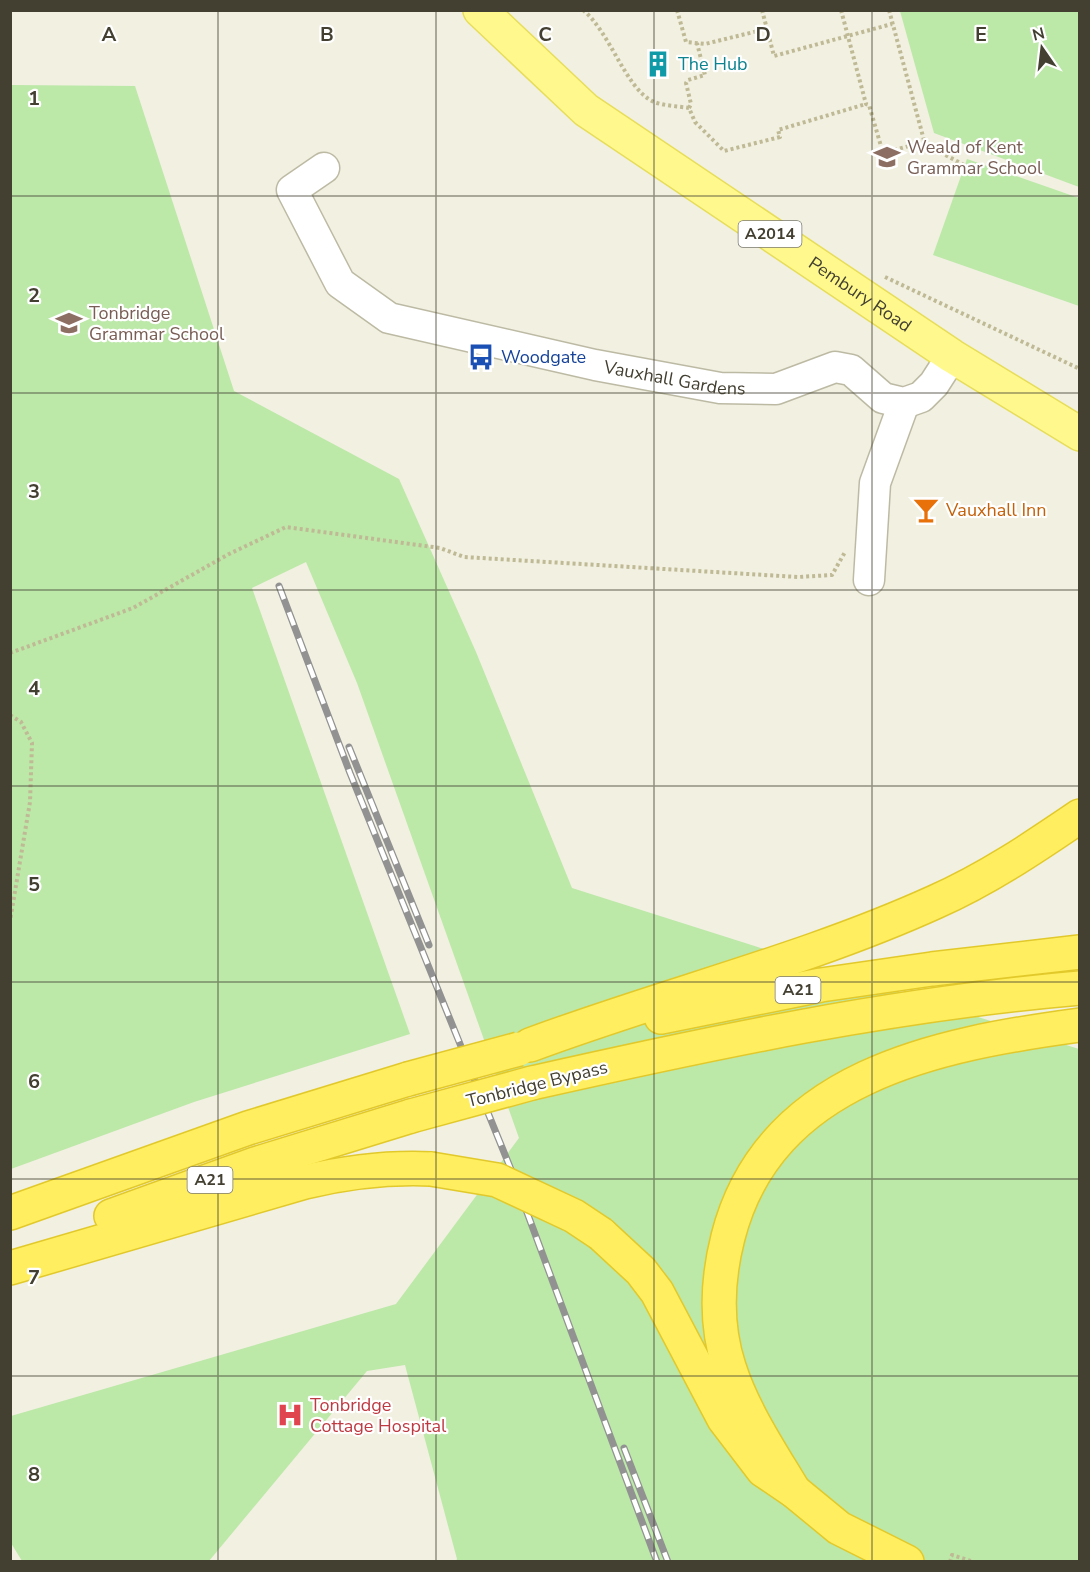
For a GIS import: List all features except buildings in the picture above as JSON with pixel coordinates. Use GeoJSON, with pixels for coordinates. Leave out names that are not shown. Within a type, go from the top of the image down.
{"type":"FeatureCollection","features":[{"type":"Feature","properties":{"kind":"highway"},"geometry":{"type":"LineString","coordinates":[[525,1047],[602,1018],[867,930],[936,902],[996,871],[1080,816]]}},
{"type":"Feature","properties":{"kind":"highway","name":"Tonbridge Bypass"},"geometry":{"type":"LineString","coordinates":[[10,1213],[248,1128],[408,1079],[525,1047],[821,985],[932,969],[1080,952]]}},
{"type":"Feature","properties":{"kind":"highway","name":"Tonbridge Bypass"},"geometry":{"type":"LineString","coordinates":[[10,1250],[255,1164],[411,1116],[532,1083],[826,1021],[929,1004],[1080,988]]}},
{"type":"Feature","properties":{"kind":"highway"},"geometry":{"type":"LineString","coordinates":[[794,1491],[742,1400],[729,1366],[721,1333],[718,1295],[722,1260],[731,1224],[745,1188],[765,1156],[795,1125],[821,1103],[864,1077],[948,1047],[1005,1035],[1080,1024]]}},
{"type":"Feature","properties":{"kind":"highway"},"geometry":{"type":"LineString","coordinates":[[10,1268],[305,1182],[351,1172],[395,1168],[431,1169],[497,1180],[574,1216],[601,1234],[635,1265],[657,1292],[724,1419],[763,1470],[794,1491],[838,1528],[897,1560]]}},
{"type":"Feature","properties":{"kind":"main road","name":"Pembury Road"},"geometry":{"type":"LineString","coordinates":[[480,10],[586,110],[952,356],[1080,434]]}},
{"type":"Feature","properties":{"kind":"street","name":"Vauxhall Gardens"},"geometry":{"type":"LineString","coordinates":[[324,168],[292,190],[299,207],[339,283],[389,318],[595,365],[720,388],[776,389],[836,367],[851,370],[883,398],[904,403]]}},
{"type":"Feature","properties":{"kind":"street"},"geometry":{"type":"LineString","coordinates":[[869,580],[871,524],[876,483],[904,403],[921,397],[934,384],[952,356]]}},
{"type":"Feature","properties":{"kind":"path"},"geometry":{"type":"LineString","coordinates":[[584,10],[595,20],[639,91],[653,101],[689,108]]}},
{"type":"Feature","properties":{"kind":"path"},"geometry":{"type":"LineString","coordinates":[[677,10],[686,42],[705,44],[766,28]]}},
{"type":"Feature","properties":{"kind":"path"},"geometry":{"type":"LineString","coordinates":[[762,10],[774,56],[892,24]]}},
{"type":"Feature","properties":{"kind":"path"},"geometry":{"type":"LineString","coordinates":[[841,10],[866,104],[869,105],[883,153],[924,142],[964,165]]}},
{"type":"Feature","properties":{"kind":"path"},"geometry":{"type":"LineString","coordinates":[[889,10],[924,142]]}},
{"type":"Feature","properties":{"kind":"path"},"geometry":{"type":"LineString","coordinates":[[698,43],[705,75],[688,80],[686,83],[691,104],[689,108],[695,122],[724,151],[780,137],[778,130],[866,104]]}},
{"type":"Feature","properties":{"kind":"path"},"geometry":{"type":"LineString","coordinates":[[10,654],[133,608],[229,554],[286,527],[440,548],[464,557],[798,577],[832,575],[856,534],[871,524]]}},
{"type":"Feature","properties":{"kind":"path"},"geometry":{"type":"LineString","coordinates":[[10,715],[21,722],[32,743],[30,802],[10,921]]}},
{"type":"Feature","properties":{"kind":"path"},"geometry":{"type":"LineString","coordinates":[[950,1562],[952,1555],[974,1562]]}},
{"type":"Feature","properties":{"kind":"green space"},"geometry":{"type":"Polygon","coordinates":[[[900,11],[1079,11],[1079,187],[934,133],[900,11]]]}},
{"type":"Feature","properties":{"kind":"green space"},"geometry":{"type":"Polygon","coordinates":[[[11,85],[135,86],[234,391],[399,479],[476,652],[572,888],[1079,1049],[1079,1561],[456,1561],[405,1365],[367,1371],[209,1561],[22,1561],[11,1543],[11,1416],[396,1304],[519,1138],[357,683],[306,562],[252,588],[410,1034],[194,1102],[11,1169],[11,85]]]}},
{"type":"Feature","properties":{"kind":"green space"},"geometry":{"type":"Polygon","coordinates":[[[967,159],[1079,198],[1079,306],[933,255],[967,159]]]}},
{"type":"Feature","properties":{"kind":"railway"},"geometry":{"type":"LineString","coordinates":[[279,586],[350,773],[512,1172],[657,1562]]}},
{"type":"Feature","properties":{"kind":"railway"},"geometry":{"type":"LineString","coordinates":[[349,747],[429,945]]}},
{"type":"Feature","properties":{"kind":"railway"},"geometry":{"type":"LineString","coordinates":[[624,1448],[668,1562]]}},
{"type":"Feature","properties":{"kind":"place","name":"The Hub"},"geometry":{"type":"Point","coordinates":[658,64]}},
{"type":"Feature","properties":{"kind":"place","name":"Weald of Kent Grammar School"},"geometry":{"type":"Point","coordinates":[887,157]}},
{"type":"Feature","properties":{"kind":"place","name":"Tonbridge Grammar School"},"geometry":{"type":"Point","coordinates":[69,323]}},
{"type":"Feature","properties":{"kind":"place","name":"Woodgate"},"geometry":{"type":"Point","coordinates":[481,357]}},
{"type":"Feature","properties":{"kind":"place","name":"Vauxhall Inn"},"geometry":{"type":"Point","coordinates":[926,510]}},
{"type":"Feature","properties":{"kind":"place","name":"Tonbridge Cottage Hospital"},"geometry":{"type":"Point","coordinates":[290,1415]}}]}
